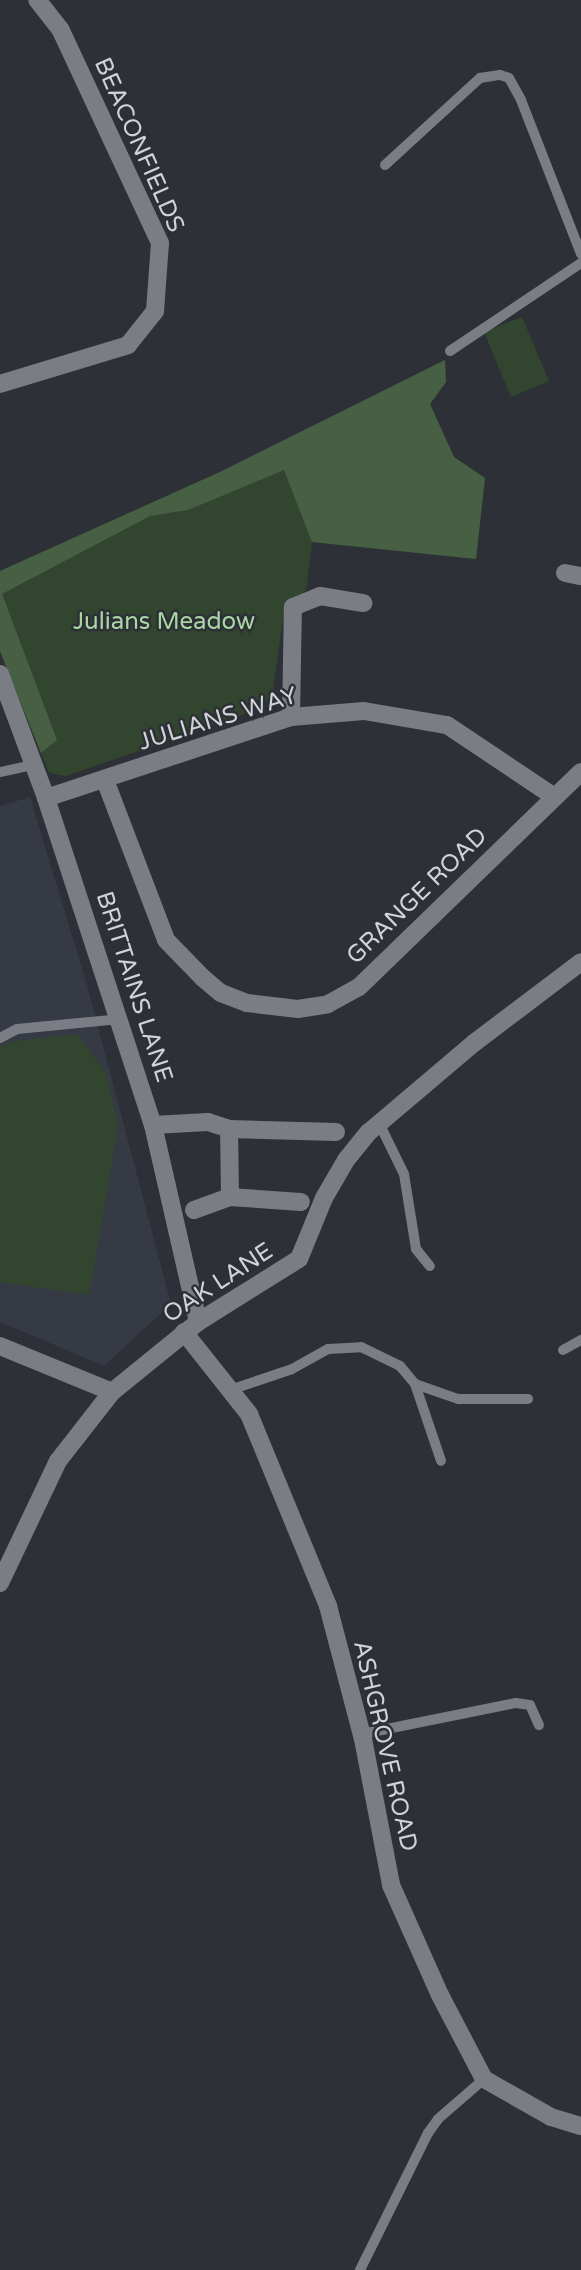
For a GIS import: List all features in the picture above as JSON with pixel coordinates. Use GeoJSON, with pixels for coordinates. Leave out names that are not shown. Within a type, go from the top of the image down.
{"type":"FeatureCollection","features":[{"type":"Feature","properties":{"kind":"street","name":"BEACONFIELDS"},"geometry":{"type":"LineString","coordinates":[[0,384],[128,345],[155,311],[160,243],[60,29],[37,0]]}},
{"type":"Feature","properties":{"kind":"street"},"geometry":{"type":"LineString","coordinates":[[291,717],[293,607],[320,596],[363,603]]}},
{"type":"Feature","properties":{"kind":"street","name":"BRITTAINS LANE"},"geometry":{"type":"LineString","coordinates":[[0,674],[46,798],[153,1125],[191,1327]]}},
{"type":"Feature","properties":{"kind":"street","name":"JULIANS WAY"},"geometry":{"type":"LineString","coordinates":[[46,798],[291,717],[363,712],[447,725],[553,796]]}},
{"type":"Feature","properties":{"kind":"street","name":"GRANGE ROAD"},"geometry":{"type":"LineString","coordinates":[[105,780],[166,940],[202,978],[221,993],[247,1003],[299,1009],[328,1004],[359,987],[412,939],[553,796],[581,772]]}},
{"type":"Feature","properties":{"kind":"street","name":"OAK LANE"},"geometry":{"type":"LineString","coordinates":[[1,1579],[58,1461],[112,1392],[191,1327],[299,1259],[324,1198],[346,1160],[379,1123],[474,1044],[581,962]]}},
{"type":"Feature","properties":{"kind":"street"},"geometry":{"type":"LineString","coordinates":[[153,1125],[208,1122],[229,1129],[336,1132]]}},
{"type":"Feature","properties":{"kind":"street"},"geometry":{"type":"LineString","coordinates":[[229,1129],[230,1197]]}},
{"type":"Feature","properties":{"kind":"street"},"geometry":{"type":"LineString","coordinates":[[194,1210],[230,1197],[301,1202]]}},
{"type":"Feature","properties":{"kind":"street","name":"ASHGROVE ROAD"},"geometry":{"type":"LineString","coordinates":[[191,1327],[230,1390],[249,1414],[328,1606],[362,1734],[391,1885],[440,1996],[484,2078]]}},
{"type":"Feature","properties":{"kind":"street"},"geometry":{"type":"LineString","coordinates":[[0,1346],[112,1392]]}},
{"type":"Feature","properties":{"kind":"street"},"geometry":{"type":"LineString","coordinates":[[484,2078],[551,2117],[581,2126]]}},
{"type":"Feature","properties":{"kind":"lane"},"geometry":{"type":"LineString","coordinates":[[386,165],[480,78],[500,75],[509,78],[527,114],[581,254]]}},
{"type":"Feature","properties":{"kind":"lane"},"geometry":{"type":"LineString","coordinates":[[450,351],[581,263]]}},
{"type":"Feature","properties":{"kind":"lane"},"geometry":{"type":"LineString","coordinates":[[0,772],[34,765]]}},
{"type":"Feature","properties":{"kind":"lane"},"geometry":{"type":"LineString","coordinates":[[0,1038],[17,1029],[120,1019]]}},
{"type":"Feature","properties":{"kind":"lane"},"geometry":{"type":"LineString","coordinates":[[379,1123],[404,1174],[416,1249],[430,1266]]}},
{"type":"Feature","properties":{"kind":"lane"},"geometry":{"type":"LineString","coordinates":[[563,1350],[581,1340]]}},
{"type":"Feature","properties":{"kind":"lane"},"geometry":{"type":"LineString","coordinates":[[230,1390],[292,1369],[328,1349],[361,1347],[400,1366],[415,1384],[440,1461]]}},
{"type":"Feature","properties":{"kind":"lane"},"geometry":{"type":"LineString","coordinates":[[415,1384],[458,1399],[528,1399]]}},
{"type":"Feature","properties":{"kind":"lane"},"geometry":{"type":"LineString","coordinates":[[362,1734],[516,1703],[530,1705],[539,1725]]}},
{"type":"Feature","properties":{"kind":"lane"},"geometry":{"type":"LineString","coordinates":[[360,2270],[428,2133],[438,2119],[484,2078]]}},
{"type":"Feature","properties":{"kind":"shaded area"},"geometry":{"type":"Polygon","coordinates":[[[30,797],[87,985],[171,1304],[104,1366],[0,1322],[0,806],[30,797]]]}},
{"type":"Feature","properties":{"kind":"green space"},"geometry":{"type":"Polygon","coordinates":[[[522,317],[549,381],[511,397],[484,332],[522,317]]]}},
{"type":"Feature","properties":{"kind":"green space","name":"Julians Meadow"},"geometry":{"type":"Polygon","coordinates":[[[445,360],[446,382],[430,404],[454,457],[485,478],[476,559],[312,542],[306,590],[283,619],[272,696],[257,710],[66,776],[49,773],[0,651],[0,571],[222,471],[445,360]]]}},
{"type":"Feature","properties":{"kind":"green space"},"geometry":{"type":"Polygon","coordinates":[[[445,360],[446,382],[430,404],[454,457],[485,478],[476,559],[312,542],[284,470],[188,510],[150,516],[2,594],[57,740],[41,753],[0,651],[0,571],[222,471],[445,360]]]}},
{"type":"Feature","properties":{"kind":"green space"},"geometry":{"type":"Polygon","coordinates":[[[77,1034],[106,1073],[118,1127],[89,1295],[0,1282],[0,1047],[9,1042],[77,1034]]]}}]}
